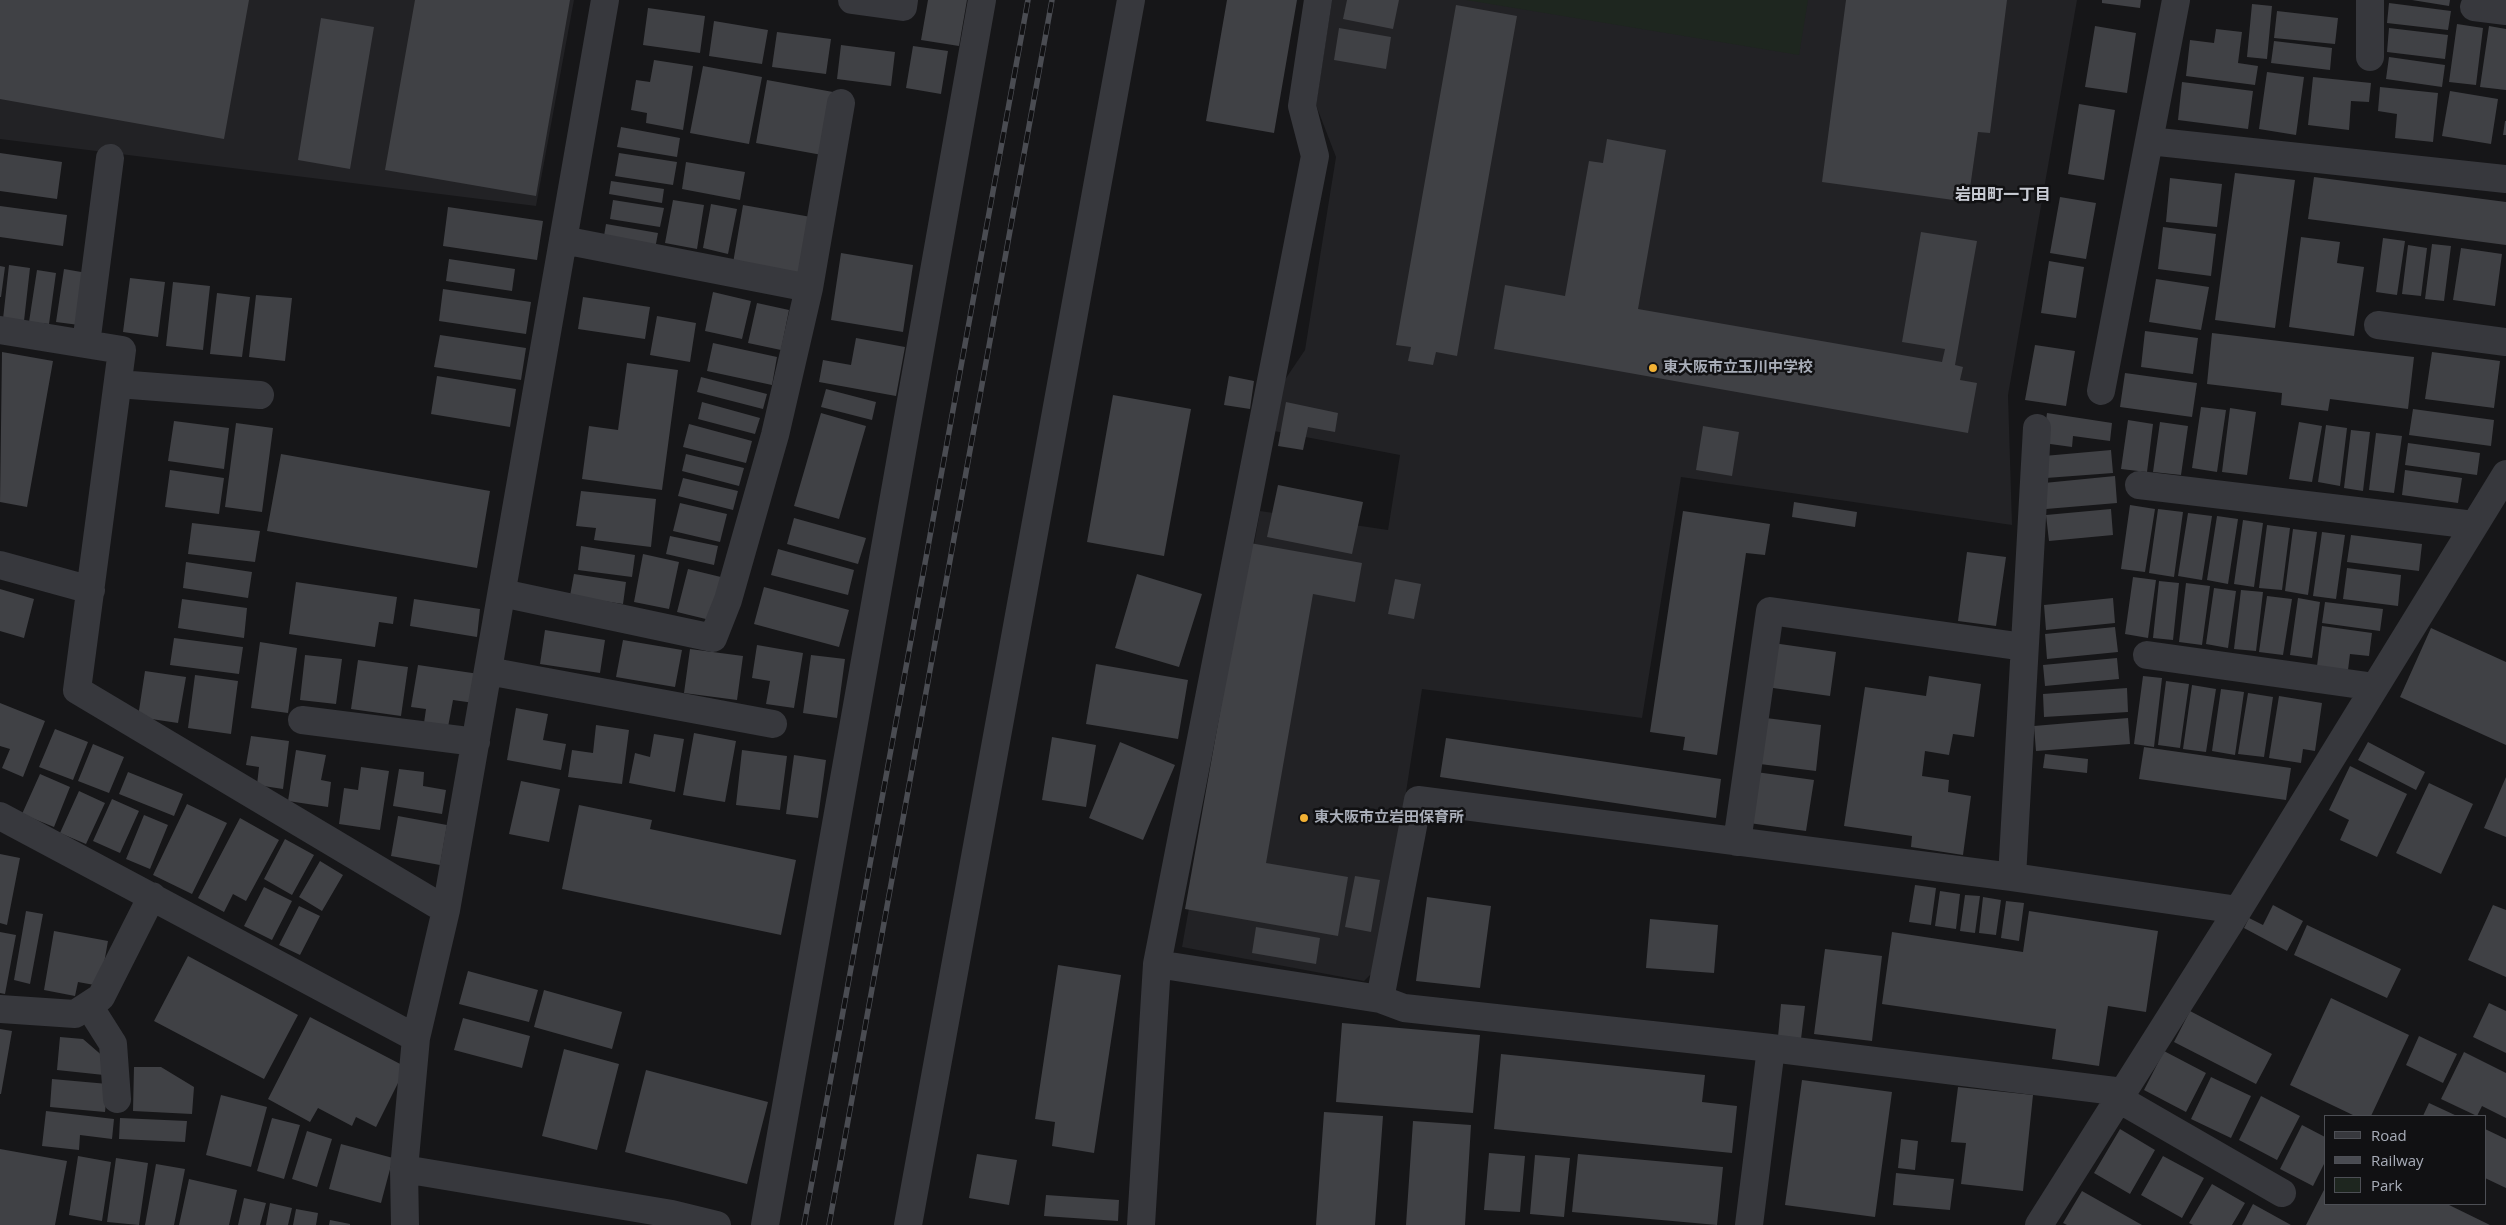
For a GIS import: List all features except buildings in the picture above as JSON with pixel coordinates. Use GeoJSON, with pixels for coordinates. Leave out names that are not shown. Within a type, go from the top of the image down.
{"type":"FeatureCollection","features":[{"type":"Feature","properties":{"kind":"street"},"geometry":{"type":"LineString","coordinates":[[405,1225],[404,1169],[416,1038],[446,910],[605,0]]}},
{"type":"Feature","properties":{"kind":"street"},"geometry":{"type":"LineString","coordinates":[[852,0],[902,7],[904,0]]}},
{"type":"Feature","properties":{"kind":"street"},"geometry":{"type":"LineString","coordinates":[[766,1225],[982,0]]}},
{"type":"Feature","properties":{"kind":"street"},"geometry":{"type":"LineString","coordinates":[[908,1225],[1131,0]]}},
{"type":"Feature","properties":{"kind":"street"},"geometry":{"type":"LineString","coordinates":[[1141,1225],[1158,964],[1315,156],[1302,106],[1318,0]]}},
{"type":"Feature","properties":{"kind":"street"},"geometry":{"type":"LineString","coordinates":[[2101,391],[2176,0]]}},
{"type":"Feature","properties":{"kind":"street"},"geometry":{"type":"LineString","coordinates":[[2370,0],[2370,57]]}},
{"type":"Feature","properties":{"kind":"street"},"geometry":{"type":"LineString","coordinates":[[2474,7],[2506,11]]}},
{"type":"Feature","properties":{"kind":"street"},"geometry":{"type":"LineString","coordinates":[[502,593],[713,638],[728,600],[772,444],[809,288],[840,103]]}},
{"type":"Feature","properties":{"kind":"street"},"geometry":{"type":"LineString","coordinates":[[2149,141],[2506,179]]}},
{"type":"Feature","properties":{"kind":"street"},"geometry":{"type":"LineString","coordinates":[[86,344],[110,158]]}},
{"type":"Feature","properties":{"kind":"street"},"geometry":{"type":"LineString","coordinates":[[563,240],[809,288]]}},
{"type":"Feature","properties":{"kind":"street"},"geometry":{"type":"LineString","coordinates":[[2378,326],[2506,342]]}},
{"type":"Feature","properties":{"kind":"street"},"geometry":{"type":"LineString","coordinates":[[0,330],[122,350],[77,690],[446,910]]}},
{"type":"Feature","properties":{"kind":"street"},"geometry":{"type":"LineString","coordinates":[[118,384],[260,395]]}},
{"type":"Feature","properties":{"kind":"street"},"geometry":{"type":"LineString","coordinates":[[2012,877],[2037,428]]}},
{"type":"Feature","properties":{"kind":"street"},"geometry":{"type":"LineString","coordinates":[[2039,1225],[2238,910],[2506,474]]}},
{"type":"Feature","properties":{"kind":"street"},"geometry":{"type":"LineString","coordinates":[[2139,485],[2474,525]]}},
{"type":"Feature","properties":{"kind":"street"},"geometry":{"type":"LineString","coordinates":[[0,565],[91,590]]}},
{"type":"Feature","properties":{"kind":"street"},"geometry":{"type":"LineString","coordinates":[[1737,842],[1770,611],[2024,647]]}},
{"type":"Feature","properties":{"kind":"street"},"geometry":{"type":"LineString","coordinates":[[2147,655],[2375,688]]}},
{"type":"Feature","properties":{"kind":"street"},"geometry":{"type":"LineString","coordinates":[[488,671],[773,724]]}},
{"type":"Feature","properties":{"kind":"street"},"geometry":{"type":"LineString","coordinates":[[302,720],[476,742]]}},
{"type":"Feature","properties":{"kind":"street"},"geometry":{"type":"LineString","coordinates":[[1380,999],[1418,800],[2012,877],[2238,910]]}},
{"type":"Feature","properties":{"kind":"street"},"geometry":{"type":"LineString","coordinates":[[0,816],[416,1038]]}},
{"type":"Feature","properties":{"kind":"street"},"geometry":{"type":"LineString","coordinates":[[0,1009],[75,1014],[89,1006],[101,997],[152,896]]}},
{"type":"Feature","properties":{"kind":"street"},"geometry":{"type":"LineString","coordinates":[[1158,964],[1380,999],[1404,1008],[1771,1048],[2121,1096],[2282,1193]]}},
{"type":"Feature","properties":{"kind":"street"},"geometry":{"type":"LineString","coordinates":[[89,1006],[113,1044],[117,1099]]}},
{"type":"Feature","properties":{"kind":"street"},"geometry":{"type":"LineString","coordinates":[[1749,1225],[1771,1048]]}},
{"type":"Feature","properties":{"kind":"street"},"geometry":{"type":"LineString","coordinates":[[404,1169],[672,1214],[718,1225]]}},
{"type":"Feature","properties":{"kind":"shaded area"},"geometry":{"type":"Polygon","coordinates":[[[0,0],[574,0],[536,206],[0,139],[0,0]]]}},
{"type":"Feature","properties":{"kind":"shaded area","name":"東大阪市立玉川中学校"},"geometry":{"type":"Polygon","coordinates":[[[1332,0],[2077,0],[2008,395],[2012,525],[1681,477],[1642,718],[1422,689],[1379,966],[1364,981],[1182,947],[1260,511],[1388,530],[1400,455],[1274,431],[1280,387],[1305,350],[1336,157],[1316,105],[1332,0]]]}},
{"type":"Feature","properties":{"kind":"green space"},"geometry":{"type":"Polygon","coordinates":[[[1466,0],[1808,0],[1799,55],[1466,0]]]}},
{"type":"Feature","properties":{"kind":"railway"},"geometry":{"type":"LineString","coordinates":[[804,1225],[1028,0]]}},
{"type":"Feature","properties":{"kind":"railway"},"geometry":{"type":"LineString","coordinates":[[829,1225],[1052,0]]}},
{"type":"Feature","properties":{"kind":"place","name":"東大阪市立玉川中学校"},"geometry":{"type":"Point","coordinates":[1653,368]}},
{"type":"Feature","properties":{"kind":"place","name":"東大阪市立岩田保育所"},"geometry":{"type":"Point","coordinates":[1304,818]}},
{"type":"Feature","properties":{"kind":"district","name":"岩田町一丁目"},"geometry":{"type":"Point","coordinates":[2003,195]}}]}
